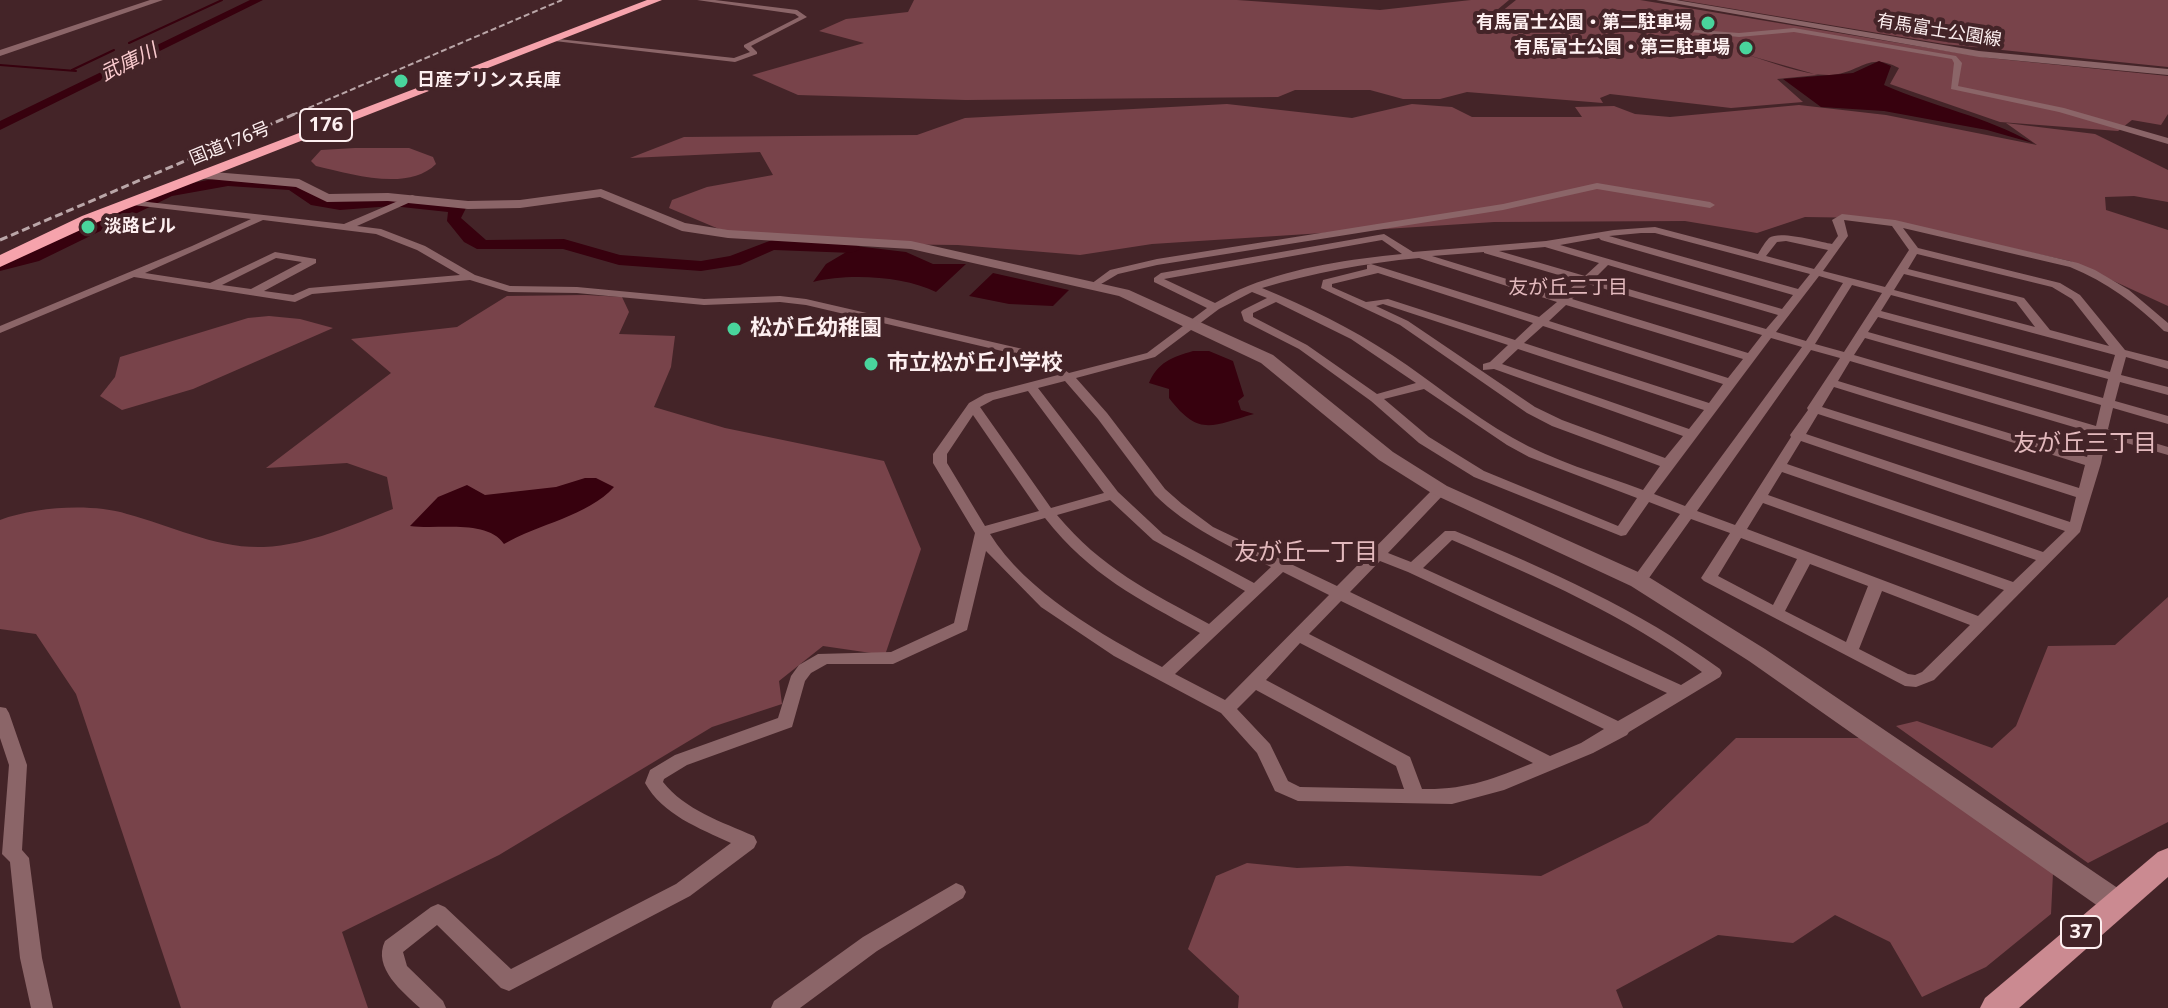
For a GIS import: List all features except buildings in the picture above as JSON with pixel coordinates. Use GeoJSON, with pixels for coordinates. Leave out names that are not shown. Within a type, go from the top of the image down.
{"type":"FeatureCollection","features":[{"type":"Feature","properties":{"kind":"highway","name":"国道176号"},"geometry":{"type":"LineString","coordinates":[[0,262],[141,204],[201,175],[657,0]]}},
{"type":"Feature","properties":{"kind":"main road","name":"37"},"geometry":{"type":"LineString","coordinates":[[1996,1008],[2115,902],[2168,860]]}},
{"type":"Feature","properties":{"kind":"street"},"geometry":{"type":"LineString","coordinates":[[0,53],[159,0]]}},
{"type":"Feature","properties":{"kind":"street"},"geometry":{"type":"LineString","coordinates":[[549,40],[735,60],[755,53],[746,46],[804,17],[797,12],[700,0]]}},
{"type":"Feature","properties":{"kind":"street","name":"有馬富士公園線"},"geometry":{"type":"LineString","coordinates":[[1660,0],[1979,54],[2168,71]]}},
{"type":"Feature","properties":{"kind":"street","name":"有馬富士公園線"},"geometry":{"type":"LineString","coordinates":[[1672,0],[1962,49],[2168,71]]}},
{"type":"Feature","properties":{"kind":"street"},"geometry":{"type":"LineString","coordinates":[[1684,31],[1739,35],[1794,30],[1954,57],[1958,63],[1954,87],[2061,110],[2168,141]]}},
{"type":"Feature","properties":{"kind":"street"},"geometry":{"type":"LineString","coordinates":[[201,175],[299,183],[327,198],[489,206],[601,193],[682,227],[742,235],[911,245],[1096,284],[1251,350],[1284,370],[1386,456],[1440,490],[1639,581],[1757,655],[2115,902]]}},
{"type":"Feature","properties":{"kind":"street"},"geometry":{"type":"LineString","coordinates":[[1096,284],[1114,272],[1157,262],[1503,207],[1583,188],[1610,186],[1710,205]]}},
{"type":"Feature","properties":{"kind":"street"},"geometry":{"type":"LineString","coordinates":[[344,227],[405,201]]}},
{"type":"Feature","properties":{"kind":"street"},"geometry":{"type":"LineString","coordinates":[[141,204],[344,227],[394,236],[471,277],[509,289],[577,290],[704,302],[780,299],[806,302],[1036,355],[1049,360],[1068,377],[1177,508],[1208,530],[1621,730]]}},
{"type":"Feature","properties":{"kind":"street"},"geometry":{"type":"LineString","coordinates":[[1276,298],[1247,312],[1248,319],[1303,347],[1375,398],[1424,440],[1479,474],[1621,532],[1668,464],[1835,248],[1843,236],[1837,220],[1842,217],[1895,223],[2038,257],[2059,259],[2132,295],[2168,329]]}},
{"type":"Feature","properties":{"kind":"street"},"geometry":{"type":"LineString","coordinates":[[0,330],[213,242],[260,218]]}},
{"type":"Feature","properties":{"kind":"street"},"geometry":{"type":"LineString","coordinates":[[1895,223],[1914,250],[2056,285],[2076,297],[2121,353]]}},
{"type":"Feature","properties":{"kind":"street"},"geometry":{"type":"LineString","coordinates":[[1413,569],[1450,534],[1571,587],[1678,645],[1714,673],[1587,748],[1483,789],[1452,797],[1416,798],[1298,794],[1287,790],[1277,779],[1264,749],[1227,709],[1163,676],[1046,603],[994,552],[940,463],[940,454],[973,406],[989,397],[1151,355],[1215,307],[1252,288],[1309,271],[1363,261],[1411,254],[1545,244],[1637,229],[1655,230],[2168,365]]}},
{"type":"Feature","properties":{"kind":"street"},"geometry":{"type":"LineString","coordinates":[[1215,307],[1158,280],[1161,276],[1249,259],[1384,237],[1411,254],[1751,358]]}},
{"type":"Feature","properties":{"kind":"street"},"geometry":{"type":"LineString","coordinates":[[1599,237],[1800,293]]}},
{"type":"Feature","properties":{"kind":"street"},"geometry":{"type":"LineString","coordinates":[[1760,258],[1774,239],[1786,238],[1835,248]]}},
{"type":"Feature","properties":{"kind":"street"},"geometry":{"type":"LineString","coordinates":[[1545,244],[1784,313]]}},
{"type":"Feature","properties":{"kind":"street"},"geometry":{"type":"LineString","coordinates":[[1476,248],[2168,451]]}},
{"type":"Feature","properties":{"kind":"street"},"geometry":{"type":"LineString","coordinates":[[1914,250],[1709,578],[1905,680],[1916,681],[1928,676],[1978,622],[2075,529],[2121,353]]}},
{"type":"Feature","properties":{"kind":"street"},"geometry":{"type":"LineString","coordinates":[[211,286],[275,255],[312,261],[254,292]]}},
{"type":"Feature","properties":{"kind":"street"},"geometry":{"type":"LineString","coordinates":[[1363,261],[1376,270],[1732,383]]}},
{"type":"Feature","properties":{"kind":"street"},"geometry":{"type":"LineString","coordinates":[[1475,369],[1494,365],[1606,262]]}},
{"type":"Feature","properties":{"kind":"street"},"geometry":{"type":"LineString","coordinates":[[2056,285],[2081,269]]}},
{"type":"Feature","properties":{"kind":"street"},"geometry":{"type":"LineString","coordinates":[[1376,270],[1327,282],[1326,288],[1368,305],[1433,340],[1531,410],[1557,423],[1668,464]]}},
{"type":"Feature","properties":{"kind":"street"},"geometry":{"type":"LineString","coordinates":[[1901,270],[2020,300],[2045,332]]}},
{"type":"Feature","properties":{"kind":"street"},"geometry":{"type":"LineString","coordinates":[[133,274],[295,299],[309,291],[471,277]]}},
{"type":"Feature","properties":{"kind":"street"},"geometry":{"type":"LineString","coordinates":[[1639,581],[1808,346],[1849,281]]}},
{"type":"Feature","properties":{"kind":"street"},"geometry":{"type":"LineString","coordinates":[[1252,288],[1369,345],[1495,436],[1646,498],[1978,622]]}},
{"type":"Feature","properties":{"kind":"street"},"geometry":{"type":"LineString","coordinates":[[1368,305],[1384,301],[1711,408]]}},
{"type":"Feature","properties":{"kind":"street"},"geometry":{"type":"LineString","coordinates":[[1875,313],[2168,391]]}},
{"type":"Feature","properties":{"kind":"street"},"geometry":{"type":"LineString","coordinates":[[1862,334],[2168,420]]}},
{"type":"Feature","properties":{"kind":"street"},"geometry":{"type":"LineString","coordinates":[[1494,365],[1691,434]]}},
{"type":"Feature","properties":{"kind":"street"},"geometry":{"type":"LineString","coordinates":[[1830,382],[2094,463]]}},
{"type":"Feature","properties":{"kind":"street"},"geometry":{"type":"LineString","coordinates":[[1375,398],[1424,385]]}},
{"type":"Feature","properties":{"kind":"street"},"geometry":{"type":"LineString","coordinates":[[1031,387],[1113,495],[1158,537],[1256,590]]}},
{"type":"Feature","properties":{"kind":"street"},"geometry":{"type":"LineString","coordinates":[[973,406],[1051,514],[1092,561],[1122,582],[1211,632]]}},
{"type":"Feature","properties":{"kind":"street"},"geometry":{"type":"LineString","coordinates":[[1813,408],[2085,495]]}},
{"type":"Feature","properties":{"kind":"street"},"geometry":{"type":"LineString","coordinates":[[1796,435],[2075,529]]}},
{"type":"Feature","properties":{"kind":"street"},"geometry":{"type":"LineString","coordinates":[[1779,466],[2043,557]]}},
{"type":"Feature","properties":{"kind":"street"},"geometry":{"type":"LineString","coordinates":[[1227,709],[1440,490]]}},
{"type":"Feature","properties":{"kind":"street"},"geometry":{"type":"LineString","coordinates":[[983,531],[1113,495]]}},
{"type":"Feature","properties":{"kind":"street"},"geometry":{"type":"LineString","coordinates":[[1760,497],[2013,588]]}},
{"type":"Feature","properties":{"kind":"street"},"geometry":{"type":"LineString","coordinates":[[435,1008],[397,971],[392,948],[438,913],[509,981],[683,890],[747,842],[678,806],[660,792],[654,783],[656,775],[681,760],[786,722],[797,680],[805,669],[824,658],[893,658],[961,626],[983,531]]}},
{"type":"Feature","properties":{"kind":"street"},"geometry":{"type":"LineString","coordinates":[[1380,555],[1683,693]]}},
{"type":"Feature","properties":{"kind":"street"},"geometry":{"type":"LineString","coordinates":[[1777,612],[1806,557]]}},
{"type":"Feature","properties":{"kind":"street"},"geometry":{"type":"LineString","coordinates":[[1163,676],[1281,566]]}},
{"type":"Feature","properties":{"kind":"street"},"geometry":{"type":"LineString","coordinates":[[1850,651],[1877,584]]}},
{"type":"Feature","properties":{"kind":"street"},"geometry":{"type":"LineString","coordinates":[[1299,636],[1547,762]]}},
{"type":"Feature","properties":{"kind":"street"},"geometry":{"type":"LineString","coordinates":[[1254,681],[1404,762],[1416,798]]}},
{"type":"Feature","properties":{"kind":"street"},"geometry":{"type":"LineString","coordinates":[[0,713],[18,765],[12,854],[19,858],[31,958],[42,1008]]}},
{"type":"Feature","properties":{"kind":"street"},"geometry":{"type":"LineString","coordinates":[[782,1008],[870,944],[956,892]]}},
{"type":"Feature","properties":{"kind":"shaded area"},"geometry":{"type":"Polygon","coordinates":[[[914,0],[1237,0],[1380,10],[1471,0],[1509,0],[1497,10],[1501,12],[1516,0],[1640,0],[1989,58],[2168,76],[2168,114],[2161,125],[2132,120],[2118,131],[2000,122],[1890,84],[1899,68],[1879,62],[1840,74],[1812,73],[1818,75],[1777,79],[1803,102],[1731,108],[1610,94],[1600,98],[1603,103],[1467,92],[1440,99],[1403,99],[1370,90],[1295,90],[1278,97],[966,100],[798,95],[752,75],[864,43],[819,31],[846,19],[908,12],[914,0]]]}},
{"type":"Feature","properties":{"kind":"shaded area"},"geometry":{"type":"Polygon","coordinates":[[[1680,0],[2168,0],[2168,67],[1944,44],[1680,0]]]}},
{"type":"Feature","properties":{"kind":"shaded area"},"geometry":{"type":"Polygon","coordinates":[[[1879,61],[1891,66],[1884,85],[1996,126],[2033,143],[1987,130],[1884,111],[1821,107],[1783,79],[1853,73],[1879,61]]]}},
{"type":"Feature","properties":{"kind":"shaded area"},"geometry":{"type":"Polygon","coordinates":[[[1227,104],[1352,118],[1412,104],[1452,107],[1472,117],[1582,117],[1575,107],[1614,106],[1635,114],[1670,117],[1799,105],[1886,115],[2037,145],[2006,123],[2095,134],[2168,170],[2168,202],[2134,196],[2105,197],[2106,210],[2168,230],[2168,306],[2070,261],[1872,218],[1805,217],[1757,233],[1685,221],[1494,222],[1152,244],[1080,255],[958,245],[784,243],[719,229],[669,208],[672,200],[707,187],[773,175],[760,152],[630,158],[684,137],[917,135],[965,118],[1227,104]]]}},
{"type":"Feature","properties":{"kind":"shaded area"},"geometry":{"type":"Polygon","coordinates":[[[409,148],[433,157],[436,164],[424,172],[395,179],[346,173],[316,166],[311,161],[321,150],[409,148]]]}},
{"type":"Feature","properties":{"kind":"shaded area"},"geometry":{"type":"Polygon","coordinates":[[[847,245],[906,252],[933,264],[966,264],[936,292],[892,279],[842,278],[813,282],[826,264],[848,251],[847,245]]]}},
{"type":"Feature","properties":{"kind":"shaded area"},"geometry":{"type":"Polygon","coordinates":[[[993,273],[1069,290],[1053,306],[1009,304],[969,296],[993,273]]]}},
{"type":"Feature","properties":{"kind":"shaded area"},"geometry":{"type":"Polygon","coordinates":[[[507,296],[622,297],[629,312],[619,334],[675,336],[671,367],[654,407],[725,428],[884,461],[921,549],[885,655],[823,646],[779,681],[782,704],[712,727],[499,855],[342,932],[368,1008],[181,1008],[76,694],[36,634],[0,629],[0,520],[46,509],[97,508],[127,514],[212,541],[246,547],[297,542],[346,528],[393,509],[387,477],[347,463],[266,468],[391,373],[351,339],[457,327],[507,296]]]}},
{"type":"Feature","properties":{"kind":"shaded area"},"geometry":{"type":"Polygon","coordinates":[[[269,316],[300,319],[333,328],[193,389],[122,410],[100,396],[115,377],[120,357],[248,318],[269,316]]]}},
{"type":"Feature","properties":{"kind":"shaded area"},"geometry":{"type":"Polygon","coordinates":[[[1193,351],[1209,351],[1233,361],[1244,396],[1238,401],[1241,410],[1254,414],[1216,424],[1198,423],[1189,419],[1169,398],[1169,389],[1149,383],[1156,370],[1166,362],[1193,351]]]}},
{"type":"Feature","properties":{"kind":"shaded area"},"geometry":{"type":"Polygon","coordinates":[[[585,478],[596,478],[614,487],[577,513],[504,544],[496,536],[474,528],[410,526],[438,497],[467,485],[485,495],[556,487],[585,478]]]}},
{"type":"Feature","properties":{"kind":"shaded area"},"geometry":{"type":"Polygon","coordinates":[[[2168,597],[2168,822],[2088,863],[1896,726],[1917,721],[1992,748],[2016,726],[2048,646],[2115,645],[2168,597]]]}},
{"type":"Feature","properties":{"kind":"shaded area"},"geometry":{"type":"Polygon","coordinates":[[[1736,738],[1860,738],[2053,873],[2051,914],[1986,967],[1922,997],[1890,942],[1835,915],[1793,943],[1718,935],[1616,990],[1623,1008],[1238,1008],[1239,996],[1188,949],[1216,876],[1247,863],[1297,868],[1347,866],[1541,876],[1648,823],[1736,738]]]}},
{"type":"Feature","properties":{"kind":"waterway"},"geometry":{"type":"LineString","coordinates":[[129,43],[222,0]]}},
{"type":"Feature","properties":{"kind":"waterway","name":"武庫川"},"geometry":{"type":"LineString","coordinates":[[0,126],[258,0]]}},
{"type":"Feature","properties":{"kind":"waterway"},"geometry":{"type":"LineString","coordinates":[[72,70],[114,50]]}},
{"type":"Feature","properties":{"kind":"waterway"},"geometry":{"type":"LineString","coordinates":[[0,65],[76,71]]}},
{"type":"Feature","properties":{"kind":"waterway"},"geometry":{"type":"LineString","coordinates":[[0,266],[33,257],[168,192],[228,181],[293,186],[317,202],[340,205],[392,201],[458,208],[453,218],[470,238],[483,245],[564,244],[619,260],[701,266],[734,261],[772,245],[853,248]]}},
{"type":"Feature","properties":{"kind":"railway"},"geometry":{"type":"LineString","coordinates":[[292,115],[562,0]]}},
{"type":"Feature","properties":{"kind":"railway"},"geometry":{"type":"LineString","coordinates":[[0,240],[297,113]]}},
{"type":"Feature","properties":{"kind":"place","name":"有馬富士公園・第二駐車場"},"geometry":{"type":"Point","coordinates":[1708,23]}},
{"type":"Feature","properties":{"kind":"place","name":"有馬富士公園・第三駐車場"},"geometry":{"type":"Point","coordinates":[1746,48]}},
{"type":"Feature","properties":{"kind":"place","name":"日産プリンス兵庫"},"geometry":{"type":"Point","coordinates":[401,81]}},
{"type":"Feature","properties":{"kind":"place","name":"淡路ビル"},"geometry":{"type":"Point","coordinates":[88,227]}},
{"type":"Feature","properties":{"kind":"place","name":"松が丘幼稚園"},"geometry":{"type":"Point","coordinates":[734,329]}},
{"type":"Feature","properties":{"kind":"place","name":"市立松が丘小学校"},"geometry":{"type":"Point","coordinates":[871,364]}},
{"type":"Feature","properties":{"kind":"district","name":"友が丘二丁目"},"geometry":{"type":"Point","coordinates":[1568,288]}},
{"type":"Feature","properties":{"kind":"district","name":"友が丘三丁目"},"geometry":{"type":"Point","coordinates":[2085,444]}},
{"type":"Feature","properties":{"kind":"district","name":"友が丘一丁目"},"geometry":{"type":"Point","coordinates":[1306,553]}}]}
